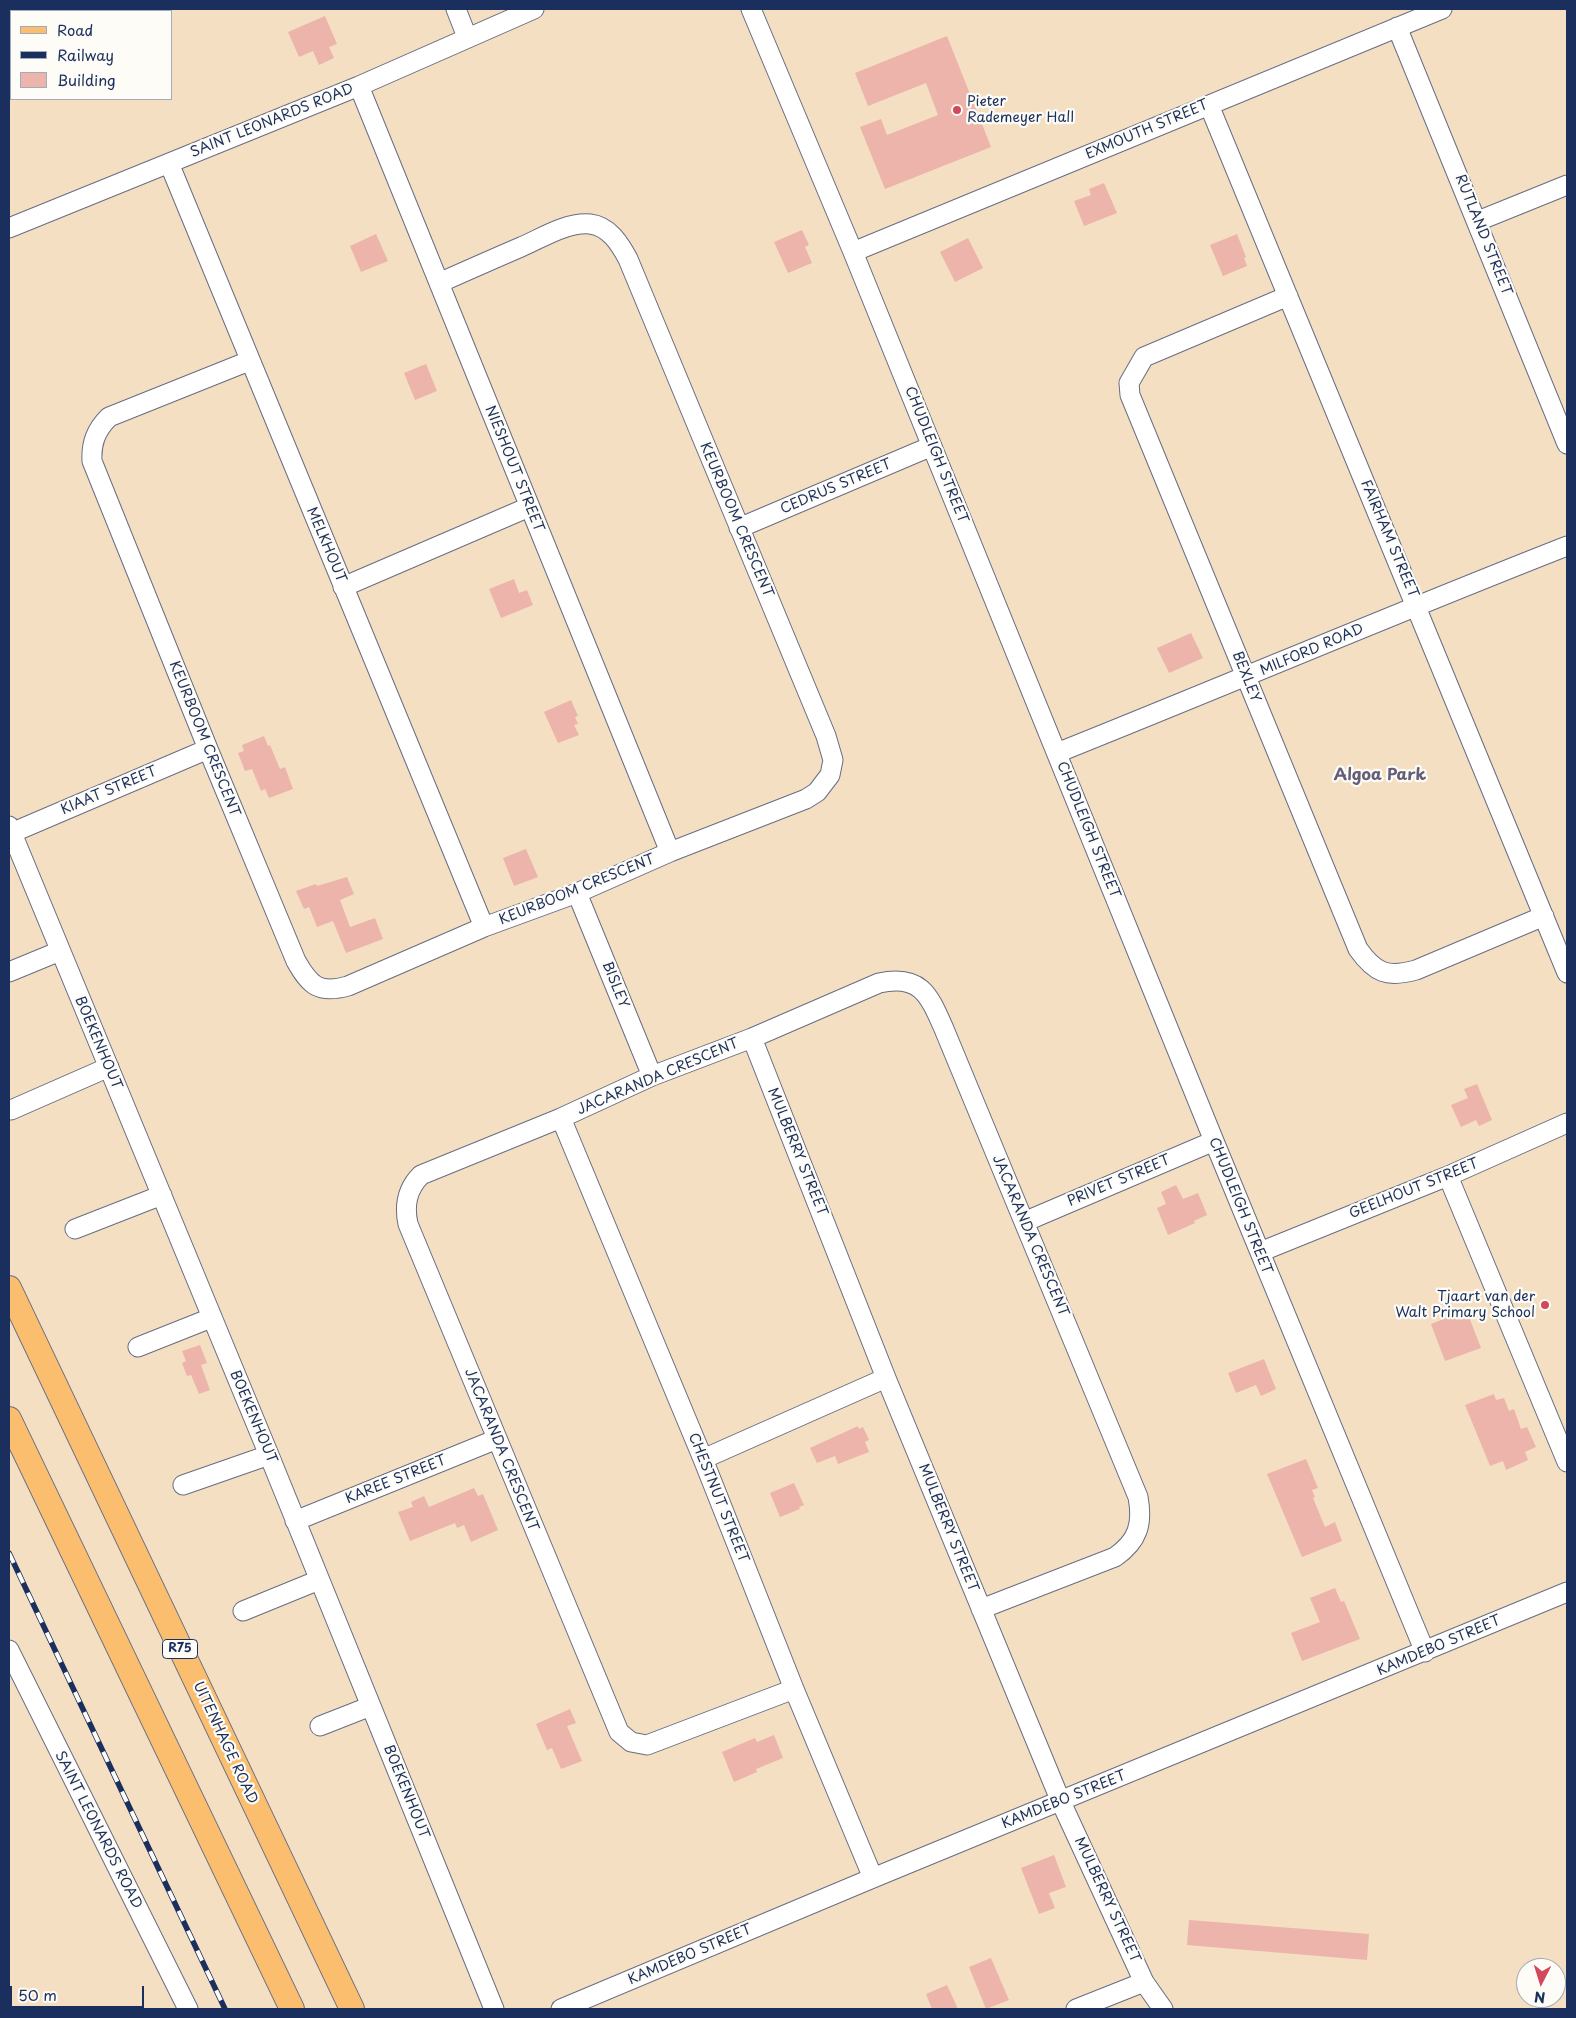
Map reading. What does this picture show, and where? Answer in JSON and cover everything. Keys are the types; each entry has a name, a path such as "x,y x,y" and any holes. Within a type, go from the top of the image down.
{"main road":[{"name":"UITENHAGE ROAD","path":"9,1288 352,2009"},
{"path":"9,1419 292,2009"}],"street":[{"path":"456,9 467,37"},
{"name":"SAINT LEONARDS ROAD","path":"9,228 359,86 534,9"},
{"name":"CHUDLEIGH STREET","path":"750,9 853,252 1214,1141 1425,1652"},
{"name":"EXMOUTH STREET","path":"853,252 1442,9"},
{"name":"RUTLAND STREET","path":"1397,27 1478,221 1567,444"},
{"name":"NIESHOUT STREET","path":"359,86 670,852"},
{"name":"FAIRHAM STREET","path":"1209,105 1567,973"},
{"name":"MELKHOUT","path":"168,163 484,927"},
{"path":"1478,221 1567,185"},
{"name":"KEURBOOM CRESCENT","path":"249,361 109,416 102,424 91,446 92,461 296,961 306,979 312,985 335,989 348,986 484,927 577,893 670,852 806,799 825,783 832,767 831,750 826,736 628,259 620,245 611,234 601,227 591,224 567,226 439,283"},
{"name":"BEXLEY","path":"1288,296 1144,357 1129,383 1134,405 1358,950 1367,962 1376,969 1388,974 1400,975 1544,916"},
{"name":"CEDRUS STREET","path":"739,528 932,446"},
{"path":"343,587 529,507"},
{"name":"MILFORD ROAD","path":"1057,753 1246,678 1416,605 1567,546"},
{"name":"KIAAT STREET","path":"10,831 208,749"},
{"name":"BOEKENHOUT","path":"10,831 269,1455 494,2009"},
{"name":"BISLEY","path":"577,893 652,1076"},
{"path":"9,972 60,951"},
{"name":"JACARANDA CRESCENT","path":"794,1689 647,1745 639,1745 624,1738 619,1732 408,1224 405,1212 407,1198 412,1184 421,1175 561,1118 652,1076 752,1038 878,984 900,980 912,982 923,990 932,1000 1138,1497 1140,1520 1134,1539 1127,1549 1115,1557 982,1609"},
{"name":"MULBERRY STREET","path":"752,1038 886,1378 1061,1802 1144,1982 1163,2009"},
{"path":"12,1110 109,1067"},
{"name":"CHESTNUT STREET","path":"561,1118 703,1459 794,1689 874,1878"},
{"name":"GEELHOUT STREET","path":"1260,1252 1448,1176 1567,1123"},
{"name":"PRIVET STREET","path":"1024,1222 1214,1141"},
{"path":"1448,1176 1567,1462"},
{"path":"75,1229 162,1195"},
{"path":"138,1347 211,1318"},
{"path":"703,1459 886,1378"},
{"name":"KAREE STREET","path":"296,1521 496,1439"},
{"path":"183,1485 269,1455"},
{"path":"243,1610 319,1580"},
{"name":"KAMDEBO STREET","path":"561,2009 1567,1592"},
{"name":"SAINT LEONARDS ROAD","path":"9,1650 188,2009"},
{"path":"320,1726 371,1706"},
{"path":"1076,2009 1144,1982"}],"building":[{"path":"325,16 337,44 329,47 334,58 319,65 313,51 299,57 288,32"},
{"name":"Pieter Rademeyer Hall","path":"947,36 991,147 885,189 860,127 881,119 887,135 938,115 926,83 868,106 855,73"},
{"path":"1104,183 1117,213 1084,226 1074,201 1091,195 1089,189"},
{"path":"802,230 809,245 805,247 812,263 788,273 774,242"},
{"path":"376,234 388,261 361,272 350,246"},
{"path":"1237,234 1246,257 1244,258 1247,266 1223,276 1210,245"},
{"path":"968,238 983,268 955,282 940,252"},
{"path":"426,364 437,391 415,400 404,373"},
{"path":"514,579 519,593 527,590 533,605 501,618 489,589"},
{"path":"1191,633 1203,658 1169,673 1157,648"},
{"path":"571,700 578,716 575,717 578,724 574,725 579,735 558,743 544,712"},
{"path":"264,736 280,769 285,767 293,789 269,798 265,789 261,791 252,769 245,771 238,753 244,751 242,745"},
{"path":"526,849 538,877 514,886 503,858"},
{"path":"347,877 354,894 340,900 350,927 375,918 383,939 346,953 333,921 317,927 309,907 304,909 296,891"},
{"path":"1477,1084 1492,1120 1479,1126 1476,1120 1461,1127 1451,1105 1468,1098 1464,1089"},
{"path":"1176,1185 1183,1199 1198,1193 1207,1215 1194,1221 1195,1223 1168,1235 1157,1208 1166,1204 1161,1192"},
{"path":"1456,1314 1459,1320 1469,1317 1481,1348 1445,1361 1431,1324"},
{"path":"200,1345 207,1363 201,1365 210,1390 199,1394 191,1375 187,1376 182,1363 186,1361 182,1351"},
{"path":"1264,1359 1276,1389 1261,1396 1256,1385 1236,1393 1228,1373"},
{"path":"1494,1394 1496,1400 1504,1398 1509,1411 1514,1409 1521,1429 1527,1427 1536,1447 1525,1452 1528,1460 1506,1470 1503,1461 1490,1466 1465,1405"},
{"path":"858,1426 859,1429 863,1427 869,1440 865,1442 869,1452 838,1464 835,1456 817,1463 810,1448"},
{"path":"1306,1459 1318,1488 1312,1490 1315,1497 1313,1498 1325,1527 1335,1522 1342,1541 1302,1557 1267,1474"},
{"path":"794,1483 804,1505 799,1507 800,1509 780,1517 770,1493"},
{"path":"474,1488 478,1496 483,1494 498,1530 471,1542 464,1525 457,1528 455,1523 410,1541 398,1512 413,1507 411,1502 424,1496 429,1507"},
{"path":"1335,1588 1341,1602 1344,1601 1360,1639 1302,1661 1291,1633 1320,1622 1310,1598"},
{"path":"570,1709 576,1723 567,1726 582,1761 561,1769 552,1748 547,1750 536,1724"},
{"path":"774,1735 783,1758 756,1769 757,1772 734,1782 722,1752 755,1738 757,1742"},
{"path":"1054,1855 1066,1887 1049,1893 1055,1908 1039,1914 1021,1868"},
{"path":"1189,1920 1369,1934 1367,1960 1187,1945"},
{"path":"991,1958 1009,2000 986,2009 969,1967"},
{"path":"947,1985 958,2009 932,2009 926,1994"}],"railway":[{"path":"9,1553 225,2009"}],"place":[{"name":"Pieter Rademeyer Hall","path":"957,110"},
{"name":"Tjaart van der Walt Primary School","path":"1545,1305"}],"district":[{"name":"Algoa Park","path":"1380,776"}]}
